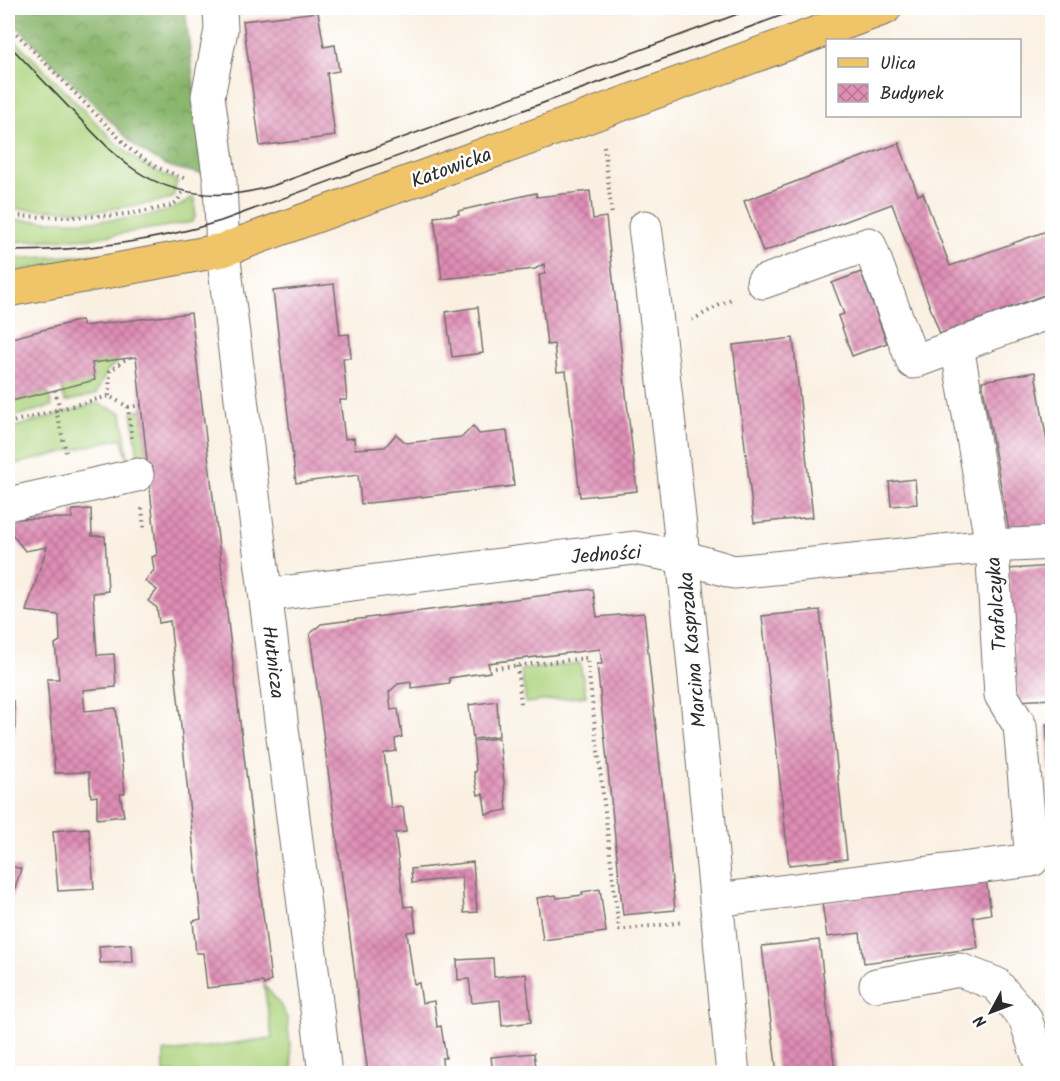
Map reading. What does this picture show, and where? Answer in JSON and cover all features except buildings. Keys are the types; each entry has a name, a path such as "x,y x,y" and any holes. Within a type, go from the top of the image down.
{"main road":[{"name":"Katowicka","path":"8,290 223,250 885,8"}],"street":[{"name":"Hutnicza","path":"220,8 221,30 208,96 220,182 223,250 325,1074"},
{"name":"Marcina Kasprzaka","path":"645,227 660,338 683,557 733,1074"},
{"path":"763,282 869,244 914,362 1053,311"},
{"name":"Trafalczyka","path":"716,900 1032,860 1020,726 1001,695 992,546 957,346"},
{"path":"8,504 137,475"},
{"name":"Jedności","path":"266,595 634,548 683,557 734,572 992,546 1053,543"},
{"path":"876,985 960,970 996,984 1025,1018 1044,1074"}],"path":[{"path":"8,25 131,150 156,167 188,180 177,202 165,207 99,216 8,216"},
{"path":"603,140 613,222"},
{"path":"660,338 763,282"},
{"path":"109,396 110,371 126,358"},
{"path":"55,390 66,452"},
{"path":"8,423 109,396 128,408 142,405"},
{"path":"128,408 144,528"},
{"path":"495,668 587,658 619,930 687,922"},
{"path":"517,666 521,704"}],"green space":[{"path":"8,8 185,8 204,174 166,165 133,144 8,17"},
{"path":"8,33 115,142 142,164 177,181 173,198 98,211 8,209"},
{"path":"191,198 195,199 195,217 192,222 94,238 8,242 8,220 76,221 131,218 156,214 177,207"},
{"path":"111,254 14,271 8,272 8,259"},
{"path":"120,359 107,371 96,394 65,402 62,388 92,363"},
{"path":"48,392 52,406 8,418 8,402"},
{"path":"97,403 122,413 128,460 121,438 8,466 8,429"},
{"path":"142,410 150,481 141,482 132,412"},
{"path":"580,663 586,696 526,703 521,670"},
{"path":"264,985 279,1003 287,1018 293,1073 164,1073 164,1051 272,1038"}],"tram line":[{"path":"8,44 110,149 144,176 179,190 234,194 272,186 754,8"},
{"path":"8,251 116,244 169,235 221,221 802,8"}]}
